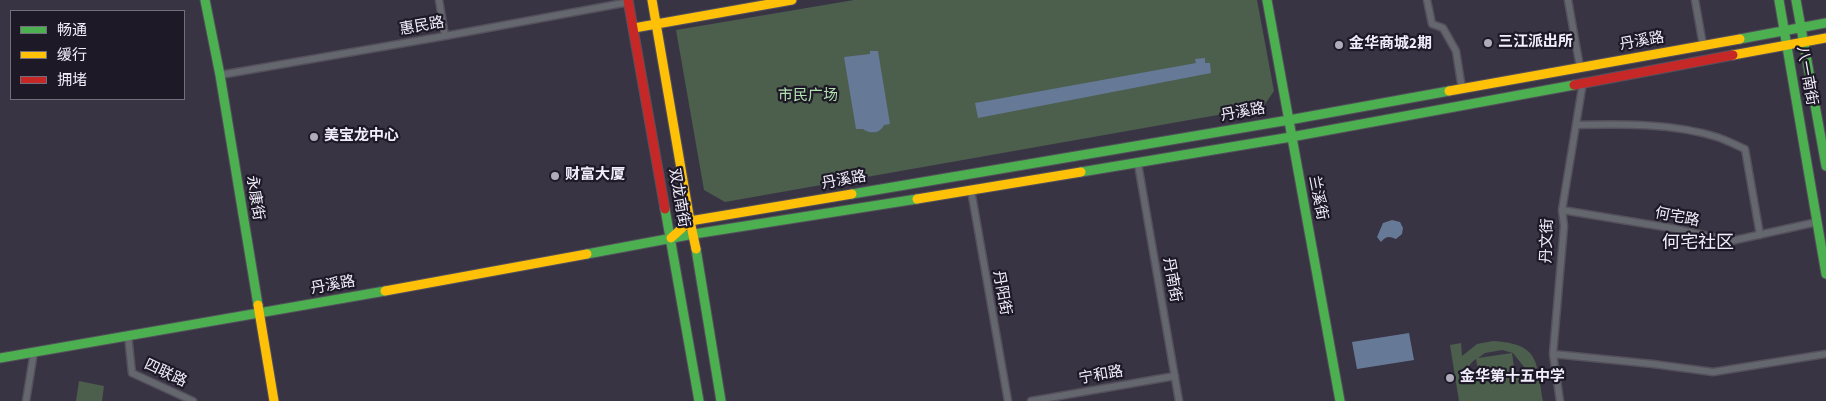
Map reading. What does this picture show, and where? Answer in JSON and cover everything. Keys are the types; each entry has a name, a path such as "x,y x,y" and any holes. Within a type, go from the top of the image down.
{"main road":[{"name":"永康街","path":"205,0 220,75 274,401"},
{"name":"双龙南街","path":"652,0 722,401"},
{"path":"634,28 792,0"},
{"name":"兰溪街","path":"1267,0 1340,401"},
{"name":"八一南街","path":"1779,0 1826,274"},
{"name":"八一南街","path":"1796,0 1826,166"},
{"name":"双龙南街","path":"629,1 699,401"},
{"name":"丹溪路","path":"690,220 1289,120 1826,22"},
{"name":"丹溪路","path":"0,358 260,314 694,234 838,213 1138,164 1826,38"},
{"path":"671,238 690,220"}],"street":[{"path":"439,0 445,36"},
{"path":"1427,0 1432,24 1443,28 1456,51 1462,89"},
{"path":"1568,0 1580,67"},
{"path":"1695,0 1703,45"},
{"name":"惠民路","path":"220,75 445,36 629,1"},
{"name":"丹文街","path":"1560,401 1553,354 1564,226 1562,210 1583,82"},
{"path":"1576,125 1622,124 1671,128 1716,137 1745,149 1760,234"},
{"name":"丹南街","path":"1138,164 1179,401"},
{"name":"丹阳街","path":"970,190 1008,401"},
{"name":"何宅路","path":"1562,210 1671,228 1731,241 1817,222"},
{"name":"四联路","path":"128,336 132,373 193,401"},
{"path":"26,401 34,352"},
{"path":"1553,354 1713,372 1826,354"},
{"name":"宁和路","path":"1031,401 1175,376"}],"green space":[{"name":"市民广场","path":"854,0 1257,0 1274,91 1263,107 725,202 704,190 676,30"},
{"path":"1493,341 1508,343 1520,346 1528,351 1533,357 1539,375 1543,401 1459,401 1450,345 1461,343 1462,356 1477,344","holes":["1502,350 1513,353 1528,372 1515,374 1512,353 1478,358 1485,353","1476,359 1480,380 1466,382 1468,369"]},
{"path":"79,381 104,386 102,401 76,401"}],"water":[{"path":"870,51 878,51 890,124 884,125 875,132 856,129 844,57 870,54"},
{"path":"1205,58 1205,63 1210,63 1211,73 978,118 975,103 1196,63 1195,59"},
{"path":"1392,220 1400,222 1403,228 1402,234 1396,239 1388,237 1381,242 1377,237 1383,223"},
{"path":"1409,333 1414,360 1357,369 1352,342"}],"traffic: fast":[{"path":"205,0 220,75 258,305"},
{"path":"1267,0 1340,401"},
{"path":"1779,0 1826,274"},
{"path":"1796,0 1826,166"},
{"path":"1740,39 1826,23"},
{"path":"1081,172 1291,137 1574,85"},
{"path":"852,194 1449,91"},
{"path":"587,254 694,234 917,199"},
{"path":"665,209 699,401"},
{"path":"696,249 721,401"},
{"path":"0,358 385,291"}],"traffic: slow":[{"path":"652,0 696,249"},
{"path":"634,28 792,0"},
{"path":"1733,55 1826,38"},
{"path":"1449,91 1740,39"},
{"path":"917,199 1081,172"},
{"path":"671,238 690,221 852,194"},
{"path":"385,291 587,254"},
{"path":"258,305 274,401"}],"traffic: jam":[{"path":"628,0 665,209"},
{"path":"1574,85 1733,55"}],"place":[{"name":"三江派出所","path":"1488,43"},
{"name":"金华商城2期","path":"1339,45"},
{"name":"美宝龙中心","path":"314,137"},
{"name":"财富大厦","path":"555,176"},
{"name":"金华第十五中学","path":"1450,378"}],"district":[{"name":"何宅社区","path":"1698,244"}]}
